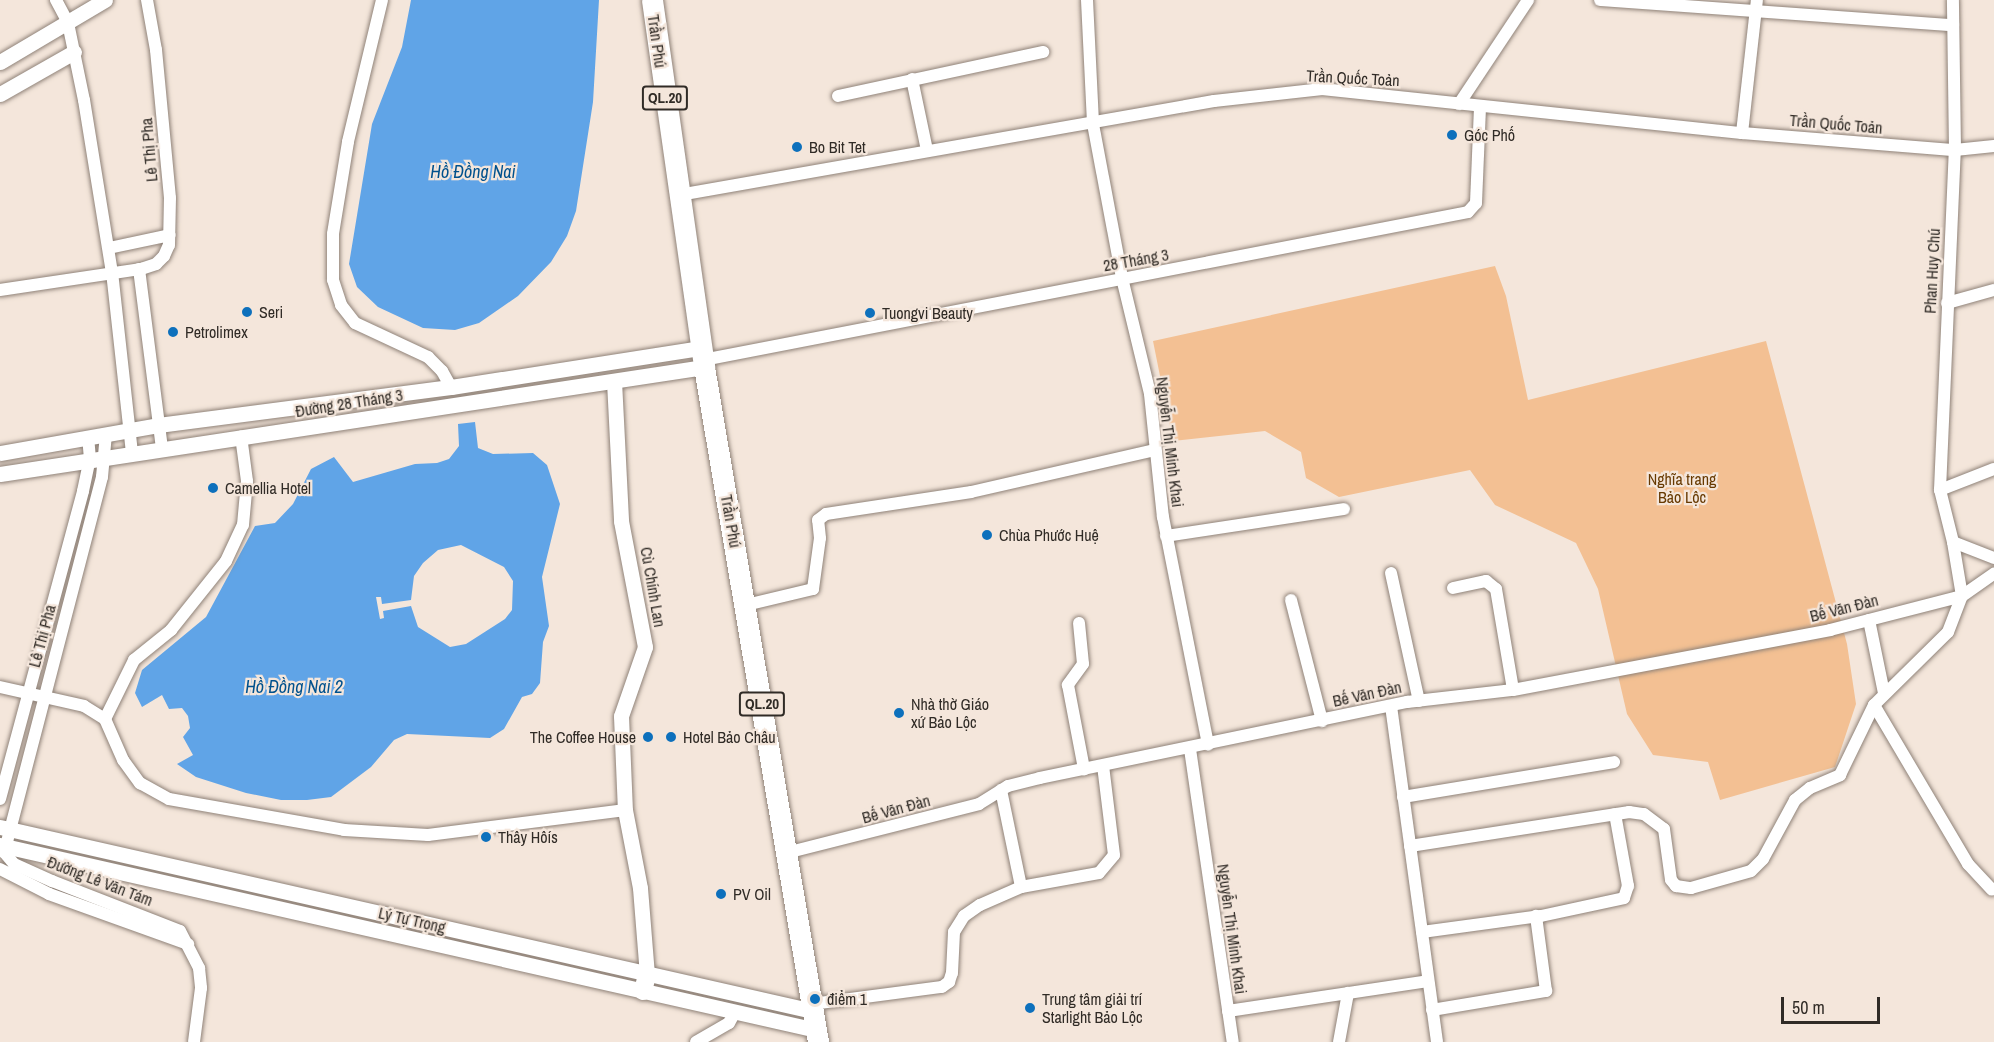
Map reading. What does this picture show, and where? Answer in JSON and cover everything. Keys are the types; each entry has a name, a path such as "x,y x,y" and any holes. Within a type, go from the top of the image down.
{"highway":[{"name":"Trần Phú","path":"652,0 703,358 815,1022"}],"street":[{"path":"56,0 68,23 109,248 132,453"},
{"path":"0,62 105,0"},
{"name":"Lê Thị Pha","path":"147,0 160,87 170,235"},
{"path":"382,0 348,142 333,234 333,280 341,305 355,323 428,357 442,371 451,387"},
{"name":"Nguyễn Thị Minh Khai","path":"1087,0 1093,124 1122,278 1150,394 1154,450 1166,537 1208,745"},
{"path":"1459,104 1528,0"},
{"path":"1600,0 1757,5 1953,25"},
{"name":"Phan Huy Chú","path":"1953,0 1954,150 1940,490 1953,542 1962,596"},
{"path":"1742,133 1757,5"},
{"path":"0,94 74,52"},
{"path":"838,96 1043,52"},
{"path":"912,79 927,150"},
{"name":"Trần Quốc Toản","path":"679,195 927,150 1093,124 1214,100 1322,89 1742,133 1954,150 1994,146"},
{"name":"28 Tháng 3","path":"703,358 1468,212 1476,203 1480,107"},
{"path":"0,290 139,269 156,264 164,256 170,235 109,248"},
{"path":"139,269 162,448"},
{"path":"1947,303 1994,290"},
{"name":"Đường 28 Tháng 3","path":"0,453 158,425 451,387 703,358"},
{"name":"Đường 28 Tháng 3","path":"0,474 614,381 703,358"},
{"name":"Cù Chính Lan","path":"614,381 621,521 645,647 621,716 625,810 640,888 645,983"},
{"path":"303,407 307,428"},
{"name":"Lê Thị Pha","path":"2,845 4,828 43,697 106,457 106,434"},
{"path":"105,719 134,660 171,630 204,594 230,552 243,525 247,481 241,436"},
{"path":"0,799 90,459 88,437"},
{"path":"746,606 813,589 820,538 818,520 826,514 971,492 1154,450"},
{"path":"1940,490 1994,469"},
{"path":"1166,537 1344,510"},
{"path":"1953,542 1994,558"},
{"path":"1391,573 1419,701"},
{"path":"1410,846 1615,814 1644,814 1664,829 1671,880 1676,886 1691,888 1740,876 1763,859 1788,810 1803,792 1830,781 1846,767 1874,705 1884,693 1918,665 1948,632 1962,596 1994,574"},
{"path":"1453,588 1486,581 1496,589 1513,690"},
{"name":"Bế Văn Đàn","path":"786,854 979,804 1001,790 1084,770 1391,706 1513,690 1674,661 1869,620 1962,596"},
{"path":"1291,600 1322,721"},
{"path":"1869,620 1884,693"},
{"path":"1079,622 1083,664 1068,685 1084,770"},
{"path":"0,687 84,706 105,719 123,760 140,783 169,799 344,830 428,835 625,810"},
{"path":"1874,705 1968,864 1992,890"},
{"path":"1391,706 1437,1042"},
{"name":"Nguyễn Thị Minh Khai","path":"1190,748 1233,1042"},
{"path":"1403,797 1614,762"},
{"path":"815,1022 942,987 949,982 952,973 954,932 964,916 980,904 1022,887 1092,877 1113,860 1103,766"},
{"path":"1001,790 1022,887"},
{"path":"1422,932 1536,916 1624,898 1628,886 1615,814"},
{"name":"Lý Tự Trọng","path":"4,828 815,1022"},
{"name":"Lý Tự Trọng","path":"2,845 645,983 735,1012 815,1022"},
{"name":"Đường Lê Văn Tám","path":"2,845 14,864 174,928 188,944 197,961 201,988 194,1042"},
{"name":"Đường Lê Văn Tám","path":"0,869 60,898 188,944"},
{"path":"1432,1010 1546,991 1536,916"},
{"path":"1228,1011 1428,981"},
{"path":"1339,1042 1348,993"},
{"path":"696,1042 729,1023 735,1012"}],"green space":[{"name":"Nghĩa trang Bảo Lộc","path":"1495,266 1506,296 1528,400 1766,341 1847,644 1856,704 1835,767 1720,800 1708,762 1653,755 1627,714 1598,589 1576,543 1495,505 1470,470 1339,497 1306,478 1301,452 1265,431 1173,441 1153,341"}],"water":[{"name":"Hồ Đồng Nai","path":"411,0 599,0 593,102 576,211 567,236 551,262 518,296 479,323 455,330 423,328 378,307 357,287 349,264 372,124 402,47"},
{"name":"Hồ Đồng Nai 2","path":"475,422 478,448 493,454 533,453 547,465 560,504 542,577 549,626 543,642 540,683 532,694 522,697 504,729 490,738 407,734 394,740 371,767 331,797 307,800 281,800 246,793 196,777 177,764 193,755 183,737 190,728 188,716 182,708 169,709 162,695 142,707 135,693 142,670 206,617 255,526 275,523 293,504 311,469 334,457 353,482 415,464 437,463 449,459 459,446 458,424","holes":["461,545 504,567 513,581 512,610 505,619 466,644 450,647 418,627 411,606 383,611 384,618 380,619 376,597 381,597 382,604 411,600 414,576 423,563 438,550"]}],"place":[{"name":"Góc Phố","path":"1452,135"},
{"name":"Bo Bit Tet","path":"797,147"},
{"name":"Seri","path":"247,312"},
{"name":"Tuongvi Beauty","path":"870,313"},
{"name":"Petrolimex","path":"173,332"},
{"name":"Camellia Hotel","path":"213,488"},
{"name":"Chùa Phước Huệ","path":"987,535"},
{"name":"Nhà thờ Giáo xứ Bảo Lộc","path":"899,713"},
{"name":"The Coffee House","path":"648,737"},
{"name":"Hotel Bảo Châu","path":"671,737"},
{"name":"Thây Hôís","path":"486,837"},
{"name":"PV Oil","path":"721,894"},
{"name":"điểm 1","path":"815,999"},
{"name":"Trung tâm giải trí Starlight Bảo Lộc","path":"1030,1008"}]}
